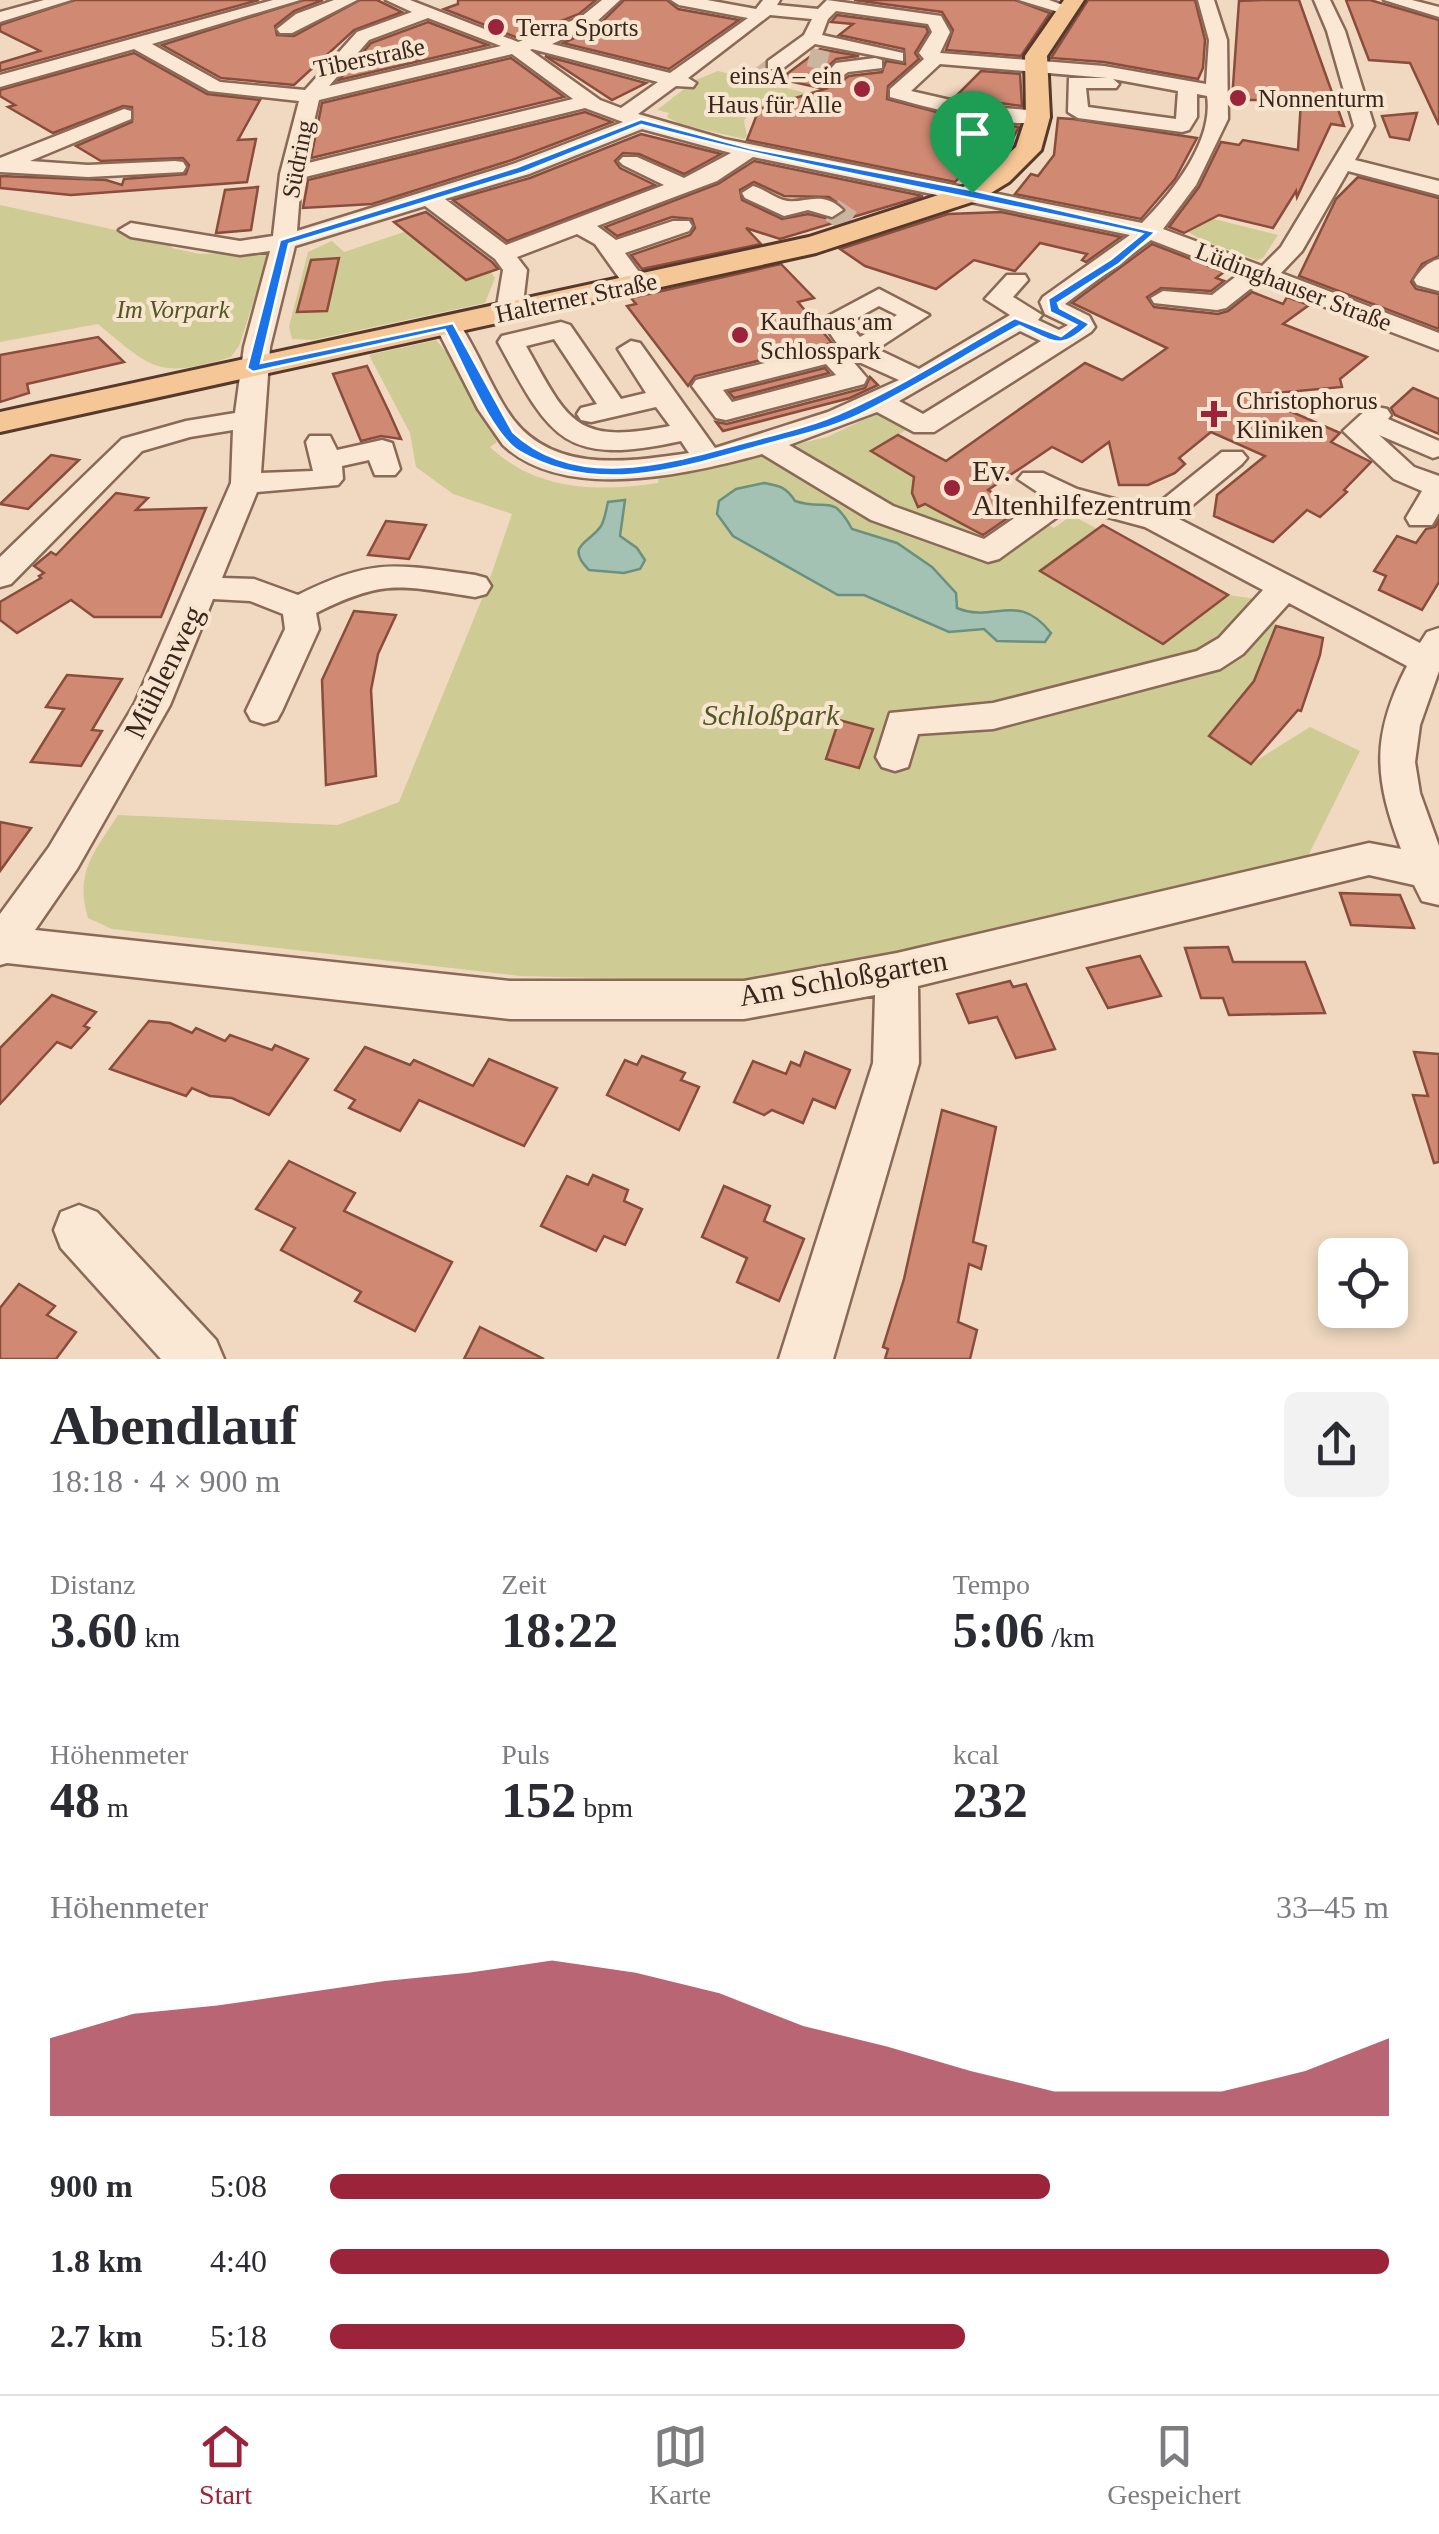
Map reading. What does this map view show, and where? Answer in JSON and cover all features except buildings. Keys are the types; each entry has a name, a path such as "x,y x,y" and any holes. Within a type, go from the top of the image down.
{"main road":[{"path":"1038,116 1034,66 1040,44 1070,4"},
{"name":"Halterner Straße","path":"0,422 636,284 848,221 972,193 1020,160 1032,140 1038,116"}],"street":[{"path":"0,81 292,0"},
{"path":"286,29 302,18 349,0"},
{"path":"394,0 431,7 524,46 681,83"},
{"name":"Tiberstraße","path":"134,42 216,86 310,96 524,46 587,21 612,0"},
{"path":"679,0 766,8 829,8 936,20 941,32 928,53 932,61"},
{"path":"1027,0 1070,4"},
{"path":"878,401 924,426 1084,324 1050,306 1151,232 1186,187 1212,134 1219,115 1221,62 1217,20 1206,0"},
{"path":"1163,298 1217,304 1290,251 1364,126 1336,31 1322,0"},
{"path":"1392,0 1439,12"},
{"path":"0,16 55,1"},
{"name":"Südring","path":"253,368 284,242 291,174 310,96 363,36 431,7"},
{"path":"131,230 240,248 284,242 575,150 641,114 766,8"},
{"path":"829,8 795,54 1104,72 1217,92"},
{"name":"Lüdinghauser Straße","path":"524,46 557,80 589,101 641,114 750,151 1151,232 1439,342"},
{"path":"718,50 739,53"},
{"path":"932,61 897,89 972,110 1038,116"},
{"path":"837,69 886,62"},
{"path":"557,80 603,65"},
{"path":"1187,110 1173,108 1168,94 1076,82 1078,112 1182,126 1187,110 1188,87"},
{"path":"291,174 589,101"},
{"path":"1,166 88,119 124,115"},
{"path":"503,254 718,172 750,151"},
{"path":"630,161 683,186"},
{"path":"1342,163 1439,188"},
{"path":"1,166 88,172 175,167"},
{"path":"753,193 784,209 809,203 848,221"},
{"path":"428,198 503,254 515,270 510,312"},
{"path":"576,224 603,239 636,284"},
{"path":"611,250 681,226"},
{"path":"1436,260 1426,280 1439,284"},
{"path":"448,325 508,434 524,449 577,469 614,473 657,469 763,442 824,424 878,401 1029,315 997,299 1016,280"},
{"path":"1019,321 1062,341"},
{"path":"614,408 561,330 510,342 559,422 576,434 609,442 642,441 688,431"},
{"path":"831,354 860,348 919,379"},
{"path":"631,349 706,457"},
{"name":"Mühlenweg","path":"2,946 64,858 152,705 204,588 246,483 253,368"},
{"path":"508,434 664,396"},
{"path":"1420,518 1439,488 1404,473 1357,431 1374,418 1433,449"},
{"path":"0,576 132,445 186,430 248,420"},
{"path":"763,442 882,513 988,552 1066,496"},
{"path":"246,483 325,460 382,449 385,469"},
{"path":"1156,520 1232,458"},
{"path":"320,509 325,460"},
{"path":"1032,479 1066,496 1156,520 1284,588 1432,651"},
{"path":"204,588 254,590 299,608 354,580 397,576 476,586"},
{"path":"895,757 903,722 993,716 1208,660 1231,646 1284,588"},
{"path":"264,712 302,629 299,608"},
{"name":"Am Schloßgarten","path":"1432,651 1398,740 1398,777 1436,880"},
{"name":"Am Schloßgarten","path":"2,946 510,1000 744,1000 897,972 1369,859 1436,880"},
{"path":"806,1359 896,1063 897,972"},
{"path":"79,1230 196,1359"}],"green space":[{"path":"718,71 810,94 792,108 751,108 744,121 744,139 680,124 667,117 669,113 657,110 696,80"},
{"name":"Im Vorpark","path":"0,205 171,242 172,248 200,254 270,251 239,346 231,357 172,368 145,360 98,324 0,342"},
{"path":"1182,211 1278,235 1263,258 1257,260 1204,241 1177,226"},
{"path":"407,231 465,280 490,271 495,278 485,303 313,340 292,339 289,327 308,252 332,241 344,252"},
{"name":"Schloßpark","path":"436,340 454,362 497,442 490,447 508,462 548,480 591,487 658,483 659,477 827,437 880,412 909,428 871,452 916,478 912,493 921,505 987,539 1027,512 1054,528 1072,515 1097,529 1041,570 1163,644 1228,595 1250,598 1275,611 1270,647 1263,663 1210,736 1251,764 1310,727 1360,751 1308,856 1293,868 751,982 520,976 112,929 88,918 85,875 118,815 338,825 399,802 488,584 512,514 453,494 416,467 410,433 369,355"}],"shaded area":[{"path":"764,483 782,488 795,501 833,506 852,529 897,543 932,567 956,593 957,608 983,613 1016,610 1039,620 1051,633 1045,642 997,641 984,629 949,632 864,595 838,595 733,536 717,514 719,501 736,489"},
{"path":"625,500 620,536 637,548 645,560 640,569 624,573 589,570 579,550 601,526 608,502"}],"tunnel":[{"path":"809,57 835,63"},
{"path":"762,75 775,65"},
{"path":"832,210 850,222"}],"place":[{"name":"Terra Sports","path":"496,27"},
{"name":"einsA – ein Haus für Alle","path":"862,89"},
{"name":"Nonnenturm","path":"1238,98"},
{"name":"Kaufhaus am Schlosspark","path":"740,335"},
{"name":"Christophorus Kliniken","path":"1214,414"},
{"name":"Ev. Altenhilfezentrum","path":"952,488"}],"route":[{"path":"641,122 694,139 972,193 1151,232 1115,262 1052,302 1054,310 1084,324 1062,341 1019,321 854,412 763,442 657,469 614,473 577,469 524,449 508,434 448,325 253,368 284,242 521,170 641,122"}]}
